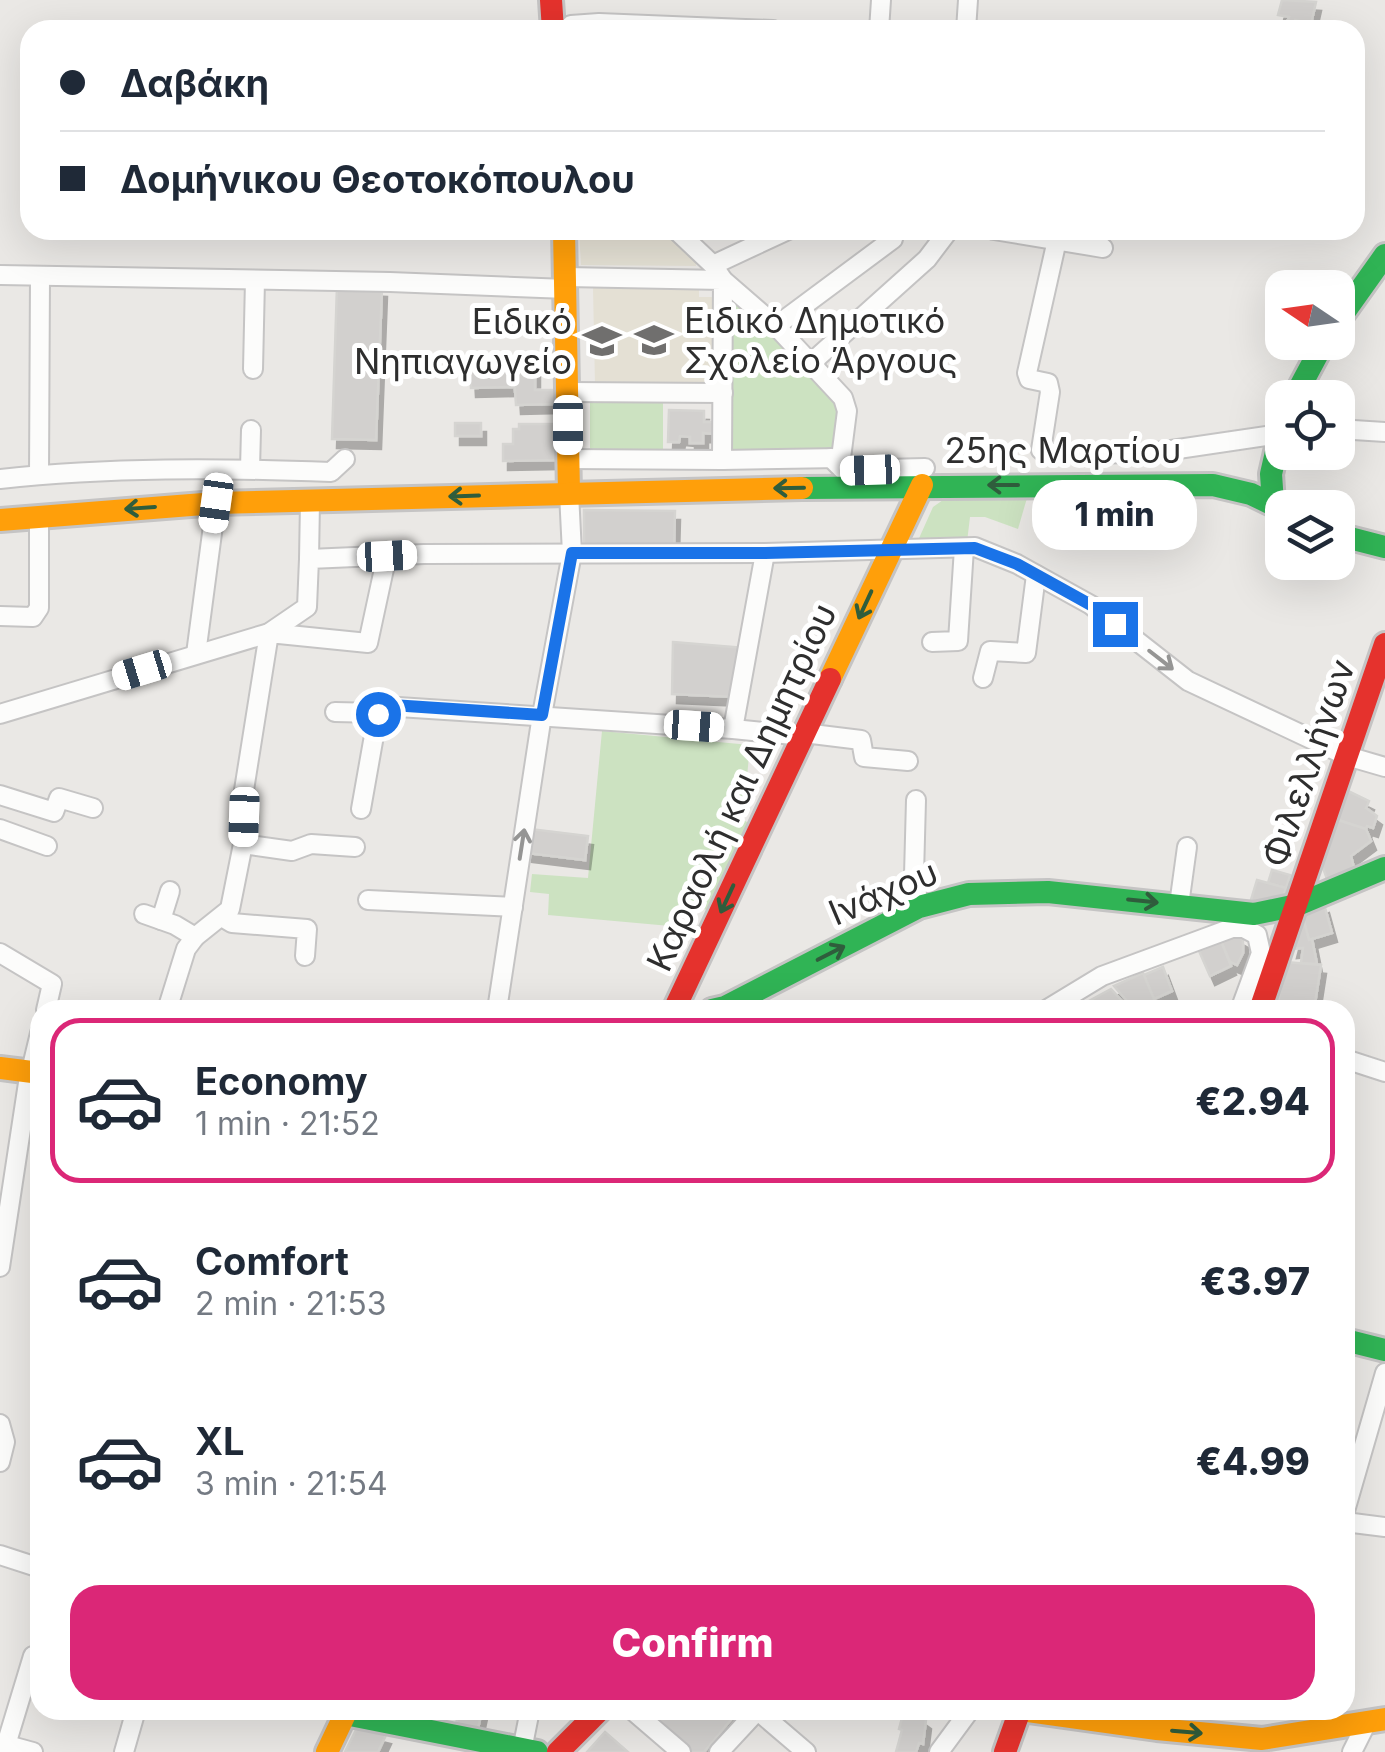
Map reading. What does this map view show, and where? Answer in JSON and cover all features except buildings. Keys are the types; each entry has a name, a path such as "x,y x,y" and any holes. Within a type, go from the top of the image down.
{"main road":[{"path":"564,240 569,493"},
{"path":"1355,299 1382,264"},
{"name":"25ης Μαρτίου","path":"0,520 216,503 569,493 924,476 1213,485 1265,502"},
{"name":"Καραολή και Δημητρίου","path":"679,1000 924,476"},
{"path":"1355,541 1385,547"},
{"name":"Φιλελλήνων","path":"1263,1000 1385,644"},
{"name":"Ινάχου","path":"739,1000 919,907 969,894 1007,892 1254,914 1296,905 1385,868"},
{"path":"0,1068 30,1071"},
{"path":"1355,1342 1385,1350"},
{"path":"327,1752 342,1720"},
{"path":"384,1720 529,1751"},
{"path":"558,1752 590,1720"},
{"path":"1006,1752 1017,1720"},
{"path":"1092,1720 1262,1746 1376,1720"}],"street":[{"path":"686,240 776,326 843,398 848,411 836,458 843,470 924,476"},
{"path":"0,275 566,283 718,272 771,240"},
{"path":"776,326 892,240"},
{"path":"812,363 927,259 941,240"},
{"path":"1103,248 1057,240 1027,373 1029,379 1048,383 1050,392 1041,450 1047,454 1151,452 1265,433"},
{"path":"718,272 722,460"},
{"path":"39,475 40,276"},
{"path":"253,369 255,280"},
{"path":"568,392 723,393"},
{"path":"250,469 251,430"},
{"path":"1355,430 1385,432"},
{"path":"568,459 836,458"},
{"path":"0,479 250,469 332,472 345,459"},
{"path":"498,1000 542,715 572,553 569,493"},
{"path":"0,714 270,633 307,607 310,502"},
{"path":"196,654 216,503"},
{"path":"0,616 33,617 38,608 40,516"},
{"path":"932,642 958,641 964,548"},
{"path":"310,559 975,548 1036,574 1091,605 1188,681 1347,756 1385,767"},
{"path":"733,728 765,553"},
{"path":"270,633 368,644 387,556"},
{"path":"983,678 990,651 1026,653 1036,574"},
{"path":"170,1000 186,949 230,909 243,844 244,790 270,633"},
{"path":"361,809 378,714 383,706 392,705 861,740 864,757 908,761"},
{"path":"335,712 378,714"},
{"path":"0,795 54,812 59,798 93,808"},
{"path":"916,800 914,875 919,907"},
{"path":"0,830 47,846"},
{"path":"243,844 292,850 310,844 355,847"},
{"path":"1179,905 1187,847"},
{"path":"170,891 153,917 195,937"},
{"path":"368,900 513,907"},
{"path":"1192,942 1208,926 1214,908"},
{"path":"222,917 232,924 307,930 305,956"},
{"path":"1062,1000 1102,976 1232,928 1244,928 1257,935 1261,953 1244,1000"},
{"path":"0,953 52,984 48,1000"},
{"path":"1355,1062 1385,1072"},
{"path":"0,1266 30,1100"},
{"path":"1355,1476 1385,1373"},
{"path":"0,1424 5,1442 0,1462"},
{"path":"1355,1523 1385,1527"},
{"path":"0,1555 30,1565"},
{"path":"30,1665 3,1744 33,1752"},
{"path":"124,1752 133,1720"},
{"path":"529,1751 530,1720"},
{"path":"643,1720 680,1752"},
{"path":"719,1752 749,1720"},
{"path":"769,1720 806,1752"},
{"path":"939,1752 963,1720"},
{"path":"1352,1752 1376,1720"}],"shaded area":[{"path":"580,240 673,240 696,260 696,266 581,265"},
{"name":"Ειδικό Δημοτικό Σχολείο Άργους","path":"699,286 699,297 713,297 715,383 595,385 593,288"}],"green space":[{"path":"728,289 808,366 842,411 837,453 728,453"},
{"path":"590,398 663,398 663,454 590,454"},
{"path":"1027,498 1018,529 985,517 970,517 967,542 916,545 933,507 943,500"},
{"path":"602,731 750,745 743,820 753,825 713,913 683,899 670,926 548,915 549,894 530,892 532,874 588,878"}],"traffic: fast":[{"path":"1355,297 1385,255"},
{"path":"1304,380 1314,360"},
{"path":"1272,470 1272,490"},
{"path":"802,488 1213,485 1265,501"},
{"path":"1355,539 1385,547"},
{"path":"739,1000 919,907 969,894 1048,892 1254,914 1297,905 1385,868"},
{"path":"1355,1342 1385,1350"},
{"path":"375,1720 537,1752"}],"traffic: slow":[{"path":"564,240 569,493"},
{"path":"830,679 922,485"},
{"path":"0,520 216,503 802,488"},
{"path":"0,1068 30,1072"},
{"path":"1093,1720 1262,1739 1385,1719"},
{"path":"327,1752 342,1720"}],"traffic: jam":[{"path":"551,0 552,20"},
{"path":"1263,1000 1385,644"},
{"path":"679,1000 830,679"},
{"path":"558,1752 590,1720"},
{"path":"1005,1752 1016,1720"}],"place":[{"name":"Ειδικό Δημοτικό Σχολείο Άργους","path":"654,340"},
{"name":"Ειδικό Νηπιαγωγείο","path":"602,341"}],"route":[{"path":"378,714 383,706 392,705 542,715 572,553 975,548 1017,564 1091,605 1115,624"}]}
